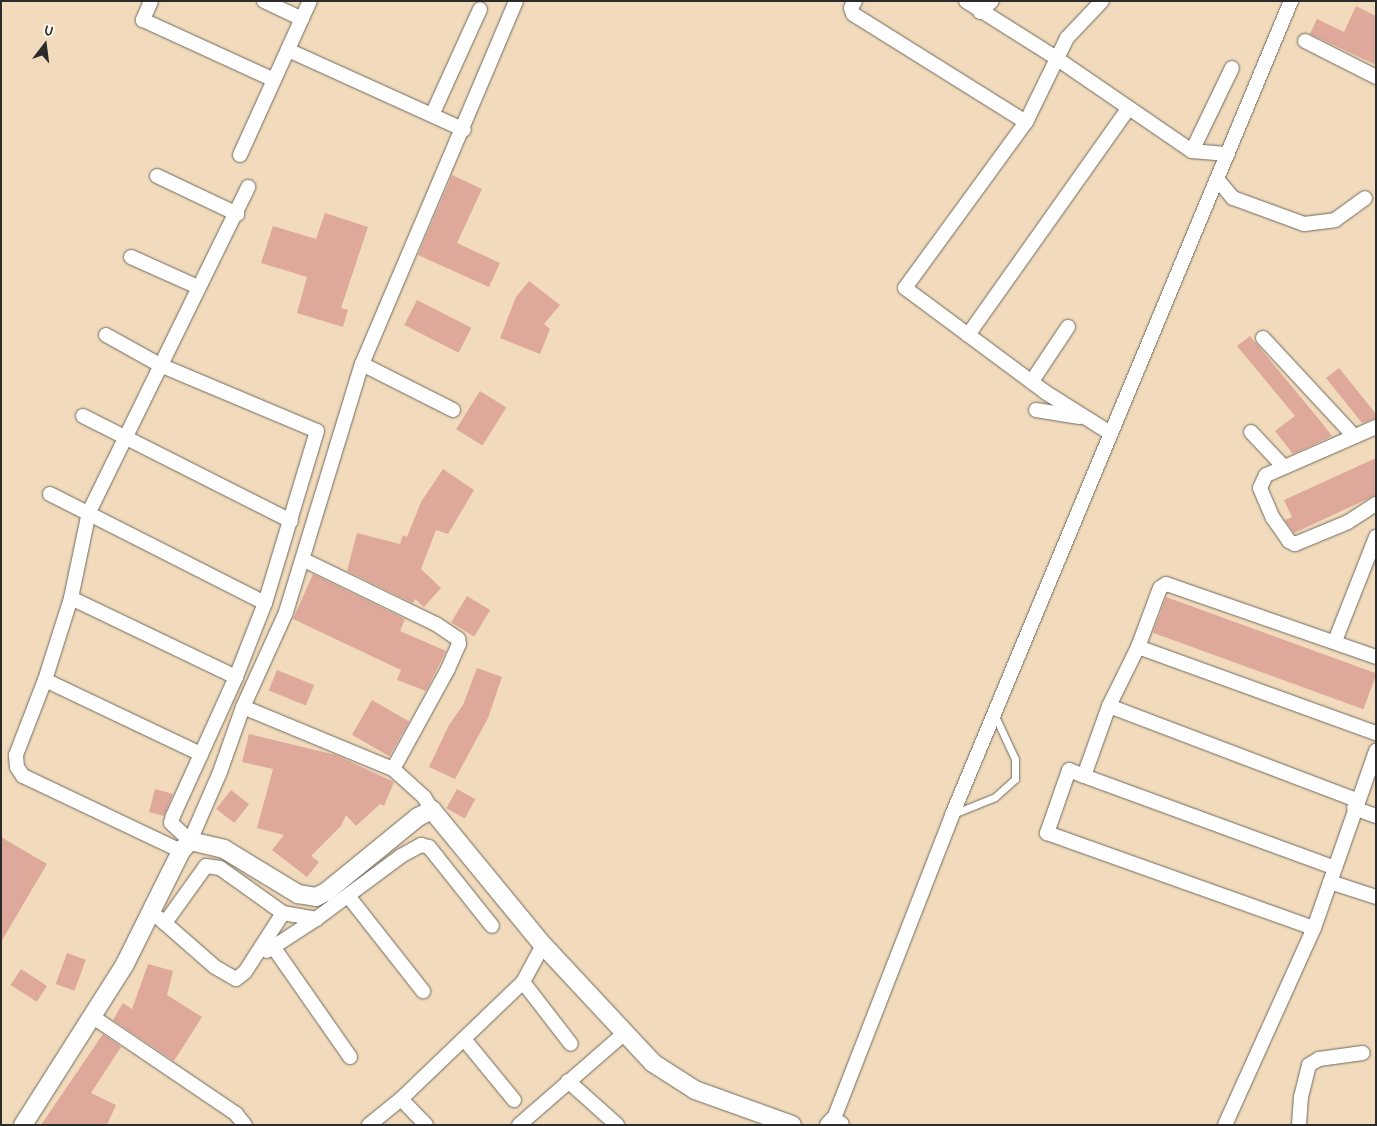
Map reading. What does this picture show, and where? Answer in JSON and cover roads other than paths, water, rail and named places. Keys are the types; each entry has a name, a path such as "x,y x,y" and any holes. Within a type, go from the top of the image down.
{"street":[{"path":"151,1 143,20 274,80"},
{"path":"264,1 302,18"},
{"path":"240,155 310,1"},
{"path":"23,1125 125,964 186,846 220,772 243,707 286,612 304,560 362,364 464,130 516,1"},
{"path":"855,1 851,8 853,14 1026,122"},
{"path":"966,1 980,12 1056,58 1192,151 1228,154"},
{"path":"980,12 992,1"},
{"path":"1102,1 1076,26 1056,58 1026,122 906,284 908,291 968,335 1082,418 1110,433"},
{"path":"834,1124 952,815 1291,1"},
{"path":"432,115 480,9"},
{"path":"1305,41 1376,77"},
{"path":"288,50 464,130"},
{"path":"1192,151 1232,68"},
{"path":"968,335 1129,108"},
{"path":"157,176 237,214"},
{"path":"1217,179 1233,198 1304,224 1334,220 1366,198"},
{"path":"248,187 237,214 198,287 89,512 71,598 45,680 16,755 19,771 30,780 186,846 224,849 298,894 316,897 334,886 418,817 432,810"},
{"path":"131,257 198,287"},
{"path":"1032,381 1068,327"},
{"path":"106,335 160,365 317,431 265,602 236,677 171,823 186,846"},
{"path":"1263,338 1354,436"},
{"path":"362,364 452,410"},
{"path":"1036,410 1082,418"},
{"path":"83,416 291,521"},
{"path":"1376,428 1354,436 1262,478 1260,488 1272,518 1289,541 1296,544 1348,522 1376,504"},
{"path":"1252,432 1284,467"},
{"path":"50,494 265,602"},
{"path":"1335,641 1376,536"},
{"path":"304,560 436,624 458,639 452,661 393,769"},
{"path":"1084,776 1109,706 1138,647 1160,588 1166,584 1335,641 1376,657"},
{"path":"71,598 236,677"},
{"path":"1138,647 1376,733"},
{"path":"45,680 201,754"},
{"path":"1109,706 1355,804 1376,816"},
{"path":"243,707 393,769 424,797 432,810 543,945 653,1063 674,1078 724,1101 792,1125"},
{"path":"1224,1125 1314,928 1355,804 1376,751"},
{"path":"1314,928 1047,833 1069,770 1333,875 1376,897"},
{"path":"255,957 274,948 350,897 401,856 421,845 429,847 492,926"},
{"path":"165,923 206,866 220,868 283,913 316,919"},
{"path":"350,897 423,991"},
{"path":"151,911 233,979 240,977 283,913"},
{"path":"369,1125 401,1099 523,982 543,945"},
{"path":"274,948 350,1057"},
{"path":"523,982 571,1044"},
{"path":"93,1017 236,1114 245,1125"},
{"path":"519,1125 626,1032"},
{"path":"464,1039 514,1100"},
{"path":"1299,1125 1301,1097 1310,1065 1319,1059 1363,1053"},
{"path":"568,1081 617,1125"},
{"path":"401,1099 426,1125"}],"lane":[{"path":"952,815 995,797 1014,778 1015,759 994,716"}]}
